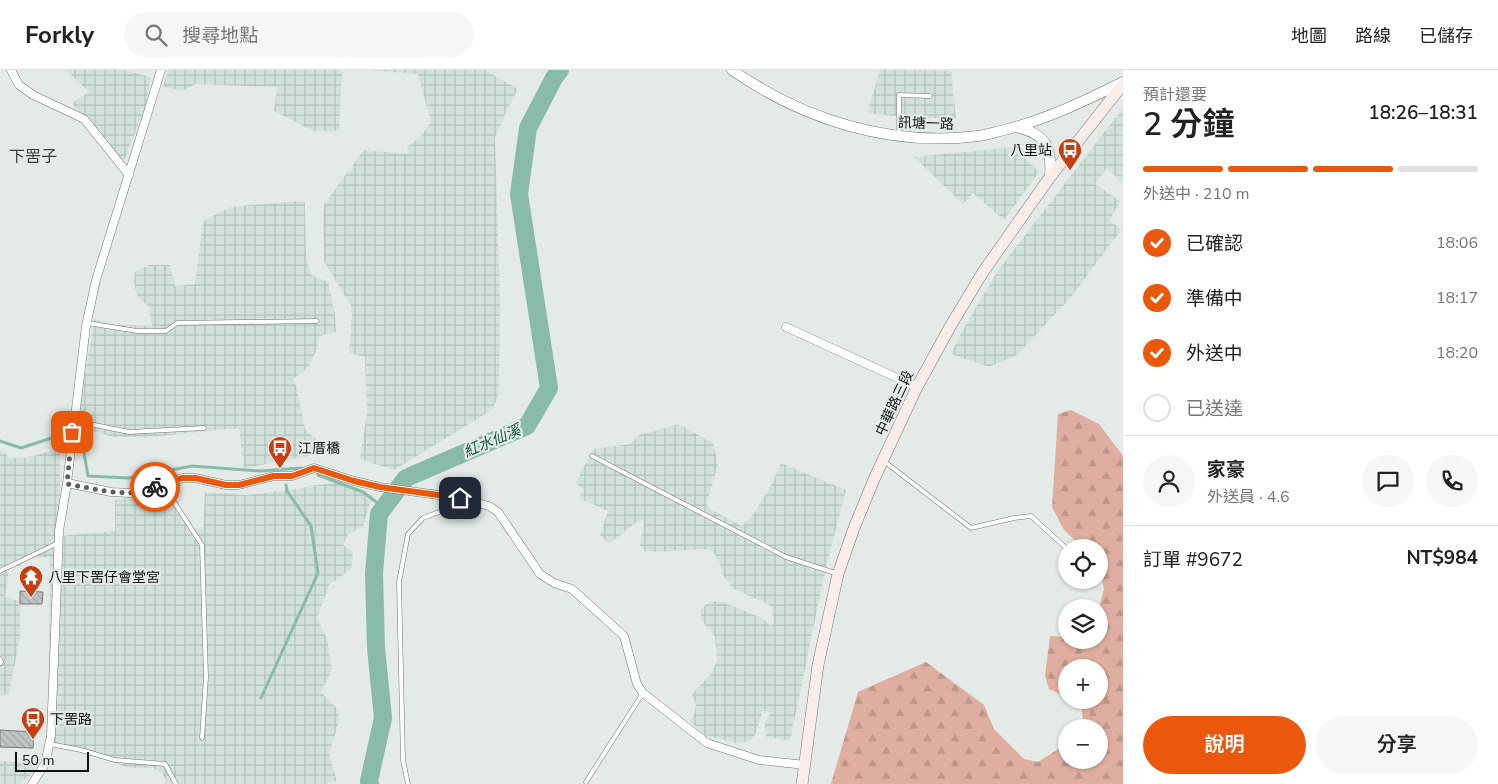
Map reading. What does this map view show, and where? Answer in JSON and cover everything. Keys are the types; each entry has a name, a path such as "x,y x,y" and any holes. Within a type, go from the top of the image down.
{"main road":[{"name":"中華路三段","path":"802,784 818,665 838,574 875,477 917,386 983,272 1050,177 1123,83"}],"street":[{"path":"11,70 19,85 33,95 84,119 129,175"},
{"path":"32,784 45,764 51,736 59,531 67,484 87,323 96,280 162,70"},
{"name":"訊塘一路","path":"732,70 777,98 816,116 857,129 899,137 934,139 979,136 1015,127 1054,114 1123,83"},
{"path":"1015,127 1029,130 1040,136 1048,148 1051,160 1050,177"},
{"path":"786,326 917,386"},
{"path":"67,484 111,492 130,493 182,478 195,478 226,485 239,485 274,476 292,476 314,468 380,487 460,498 489,506 498,512 540,574 554,583 572,589 624,636 637,684 642,693 707,743 759,760 805,765"}],"lane":[{"path":"899,137 899,95 930,96"},
{"path":"87,323 137,330 166,331 177,323 317,321"},
{"path":"75,421 130,432 204,428"},
{"path":"592,456 786,557 838,574"},
{"path":"883,460 971,528 1031,516 1058,541"},
{"path":"163,485 202,545 206,677 202,738"},
{"path":"408,784 402,760 399,582 408,534 423,518 471,500"},
{"path":"0,571 58,543"},
{"path":"0,659 0,664"},
{"path":"586,782 642,693"},
{"path":"50,744 81,750 115,760 165,764 176,784"}],"shaded area":[{"path":"66,70 123,70 151,77 146,104 125,159 121,161 116,160 72,103 89,92"},
{"path":"168,70 336,70 342,72 339,131 313,131 274,111 277,87 195,84 183,91 163,87"},
{"path":"368,70 485,70 518,89 495,138 500,301 499,388 497,399 492,410 394,470 360,459 367,412 365,357 349,353 351,306 324,261 324,205 364,150 408,154 407,147 420,137 431,122 418,74"},
{"path":"880,70 951,71 956,118 916,118 867,113"},
{"path":"1123,108 1123,184 1107,168 1095,184 1120,201 1110,220 1121,230 1072,296 1017,355 989,367 951,354 962,331 999,269"},
{"path":"1013,147 1039,172 1004,220 973,193 963,204 914,157"},
{"path":"301,201 305,203 306,257 311,275 328,282 335,314 336,332 319,336 317,348 309,367 293,379 297,389 305,429 320,443 314,455 244,468 239,428 149,437 114,437 77,427 94,319 115,325 152,326 149,307 137,296 134,282 135,272 149,265 170,265 175,286 195,284 203,221 230,207"},
{"path":"676,425 684,427 713,443 718,464 707,502 708,508 742,526 752,516 771,486 781,463 846,490 826,567 790,741 766,737 765,723 770,713 763,710 755,735 750,741 735,743 705,735 690,721 695,712 696,704 692,694 711,674 717,660 715,637 701,619 701,609 710,601 723,602 762,618 771,626 774,622 771,606 734,589 722,574 720,564 713,551 702,549 644,551 640,545 644,520 635,523 609,544 600,535 608,511 579,498 584,490 576,483 593,449 630,444 639,435"},
{"path":"60,448 60,536 115,531 115,500 152,494 157,502 171,494 191,526 196,529 203,529 205,492 247,495 333,483 344,484 372,496 363,527 348,534 343,545 353,552 351,569 329,585 317,618 327,639 332,669 321,692 338,710 339,722 329,754 337,781 327,784 165,784 164,776 153,768 130,768 48,742 50,557 25,558 20,566 9,567 5,597 20,601 20,637 9,694 0,695 0,450 10,458 26,458"},
{"path":"0,761 35,763 34,772 19,784 0,784"}],"green space":[{"path":"1071,410 1099,424 1123,456 1123,784 831,784 858,692 926,662 984,705 994,729 1024,759 1038,762 1058,749 1058,769 1108,769 1108,719 1083,719 1082,709 1108,709 1108,659 1058,659 1058,693 1049,689 1045,676 1050,636 1058,636 1058,649 1108,649 1108,599 1101,599 1104,589 1108,589 1108,539 1074,539 1064,530 1052,507 1058,414"}],"building":[{"name":"八里下罟仔會堂宮","path":"20,591 43,592 42,604 20,604"},
{"path":"0,730 34,732 33,748 0,747"}],"waterway":[{"name":"紅水仙溪","path":"370,784 369,781 383,718 376,648 374,573 379,514 406,478 527,426 549,388 519,194 528,128 560,70"},
{"path":"0,441 21,448 64,434"},
{"path":"79,445 83,447 88,476 129,478 192,466 261,471 301,468"},
{"path":"318,475 363,492 384,508"},
{"path":"261,698 318,573 311,526 287,491 286,485"}],"way so far":[{"path":"72,432 67,484 111,492 130,493 155,487"}],"place":[{"name":"八里站","path":"1070,171"},
{"name":"江厝橋","path":"280,469"},
{"name":"八里下罟仔會堂宮","path":"31,598"},
{"name":"下罟路","path":"33,740"}],"district":[{"name":"下罟子","path":"33,156"}],"route":[{"path":"155,487 182,478 195,478 226,485 239,485 274,476 292,476 314,468 380,487 460,498"}]}
